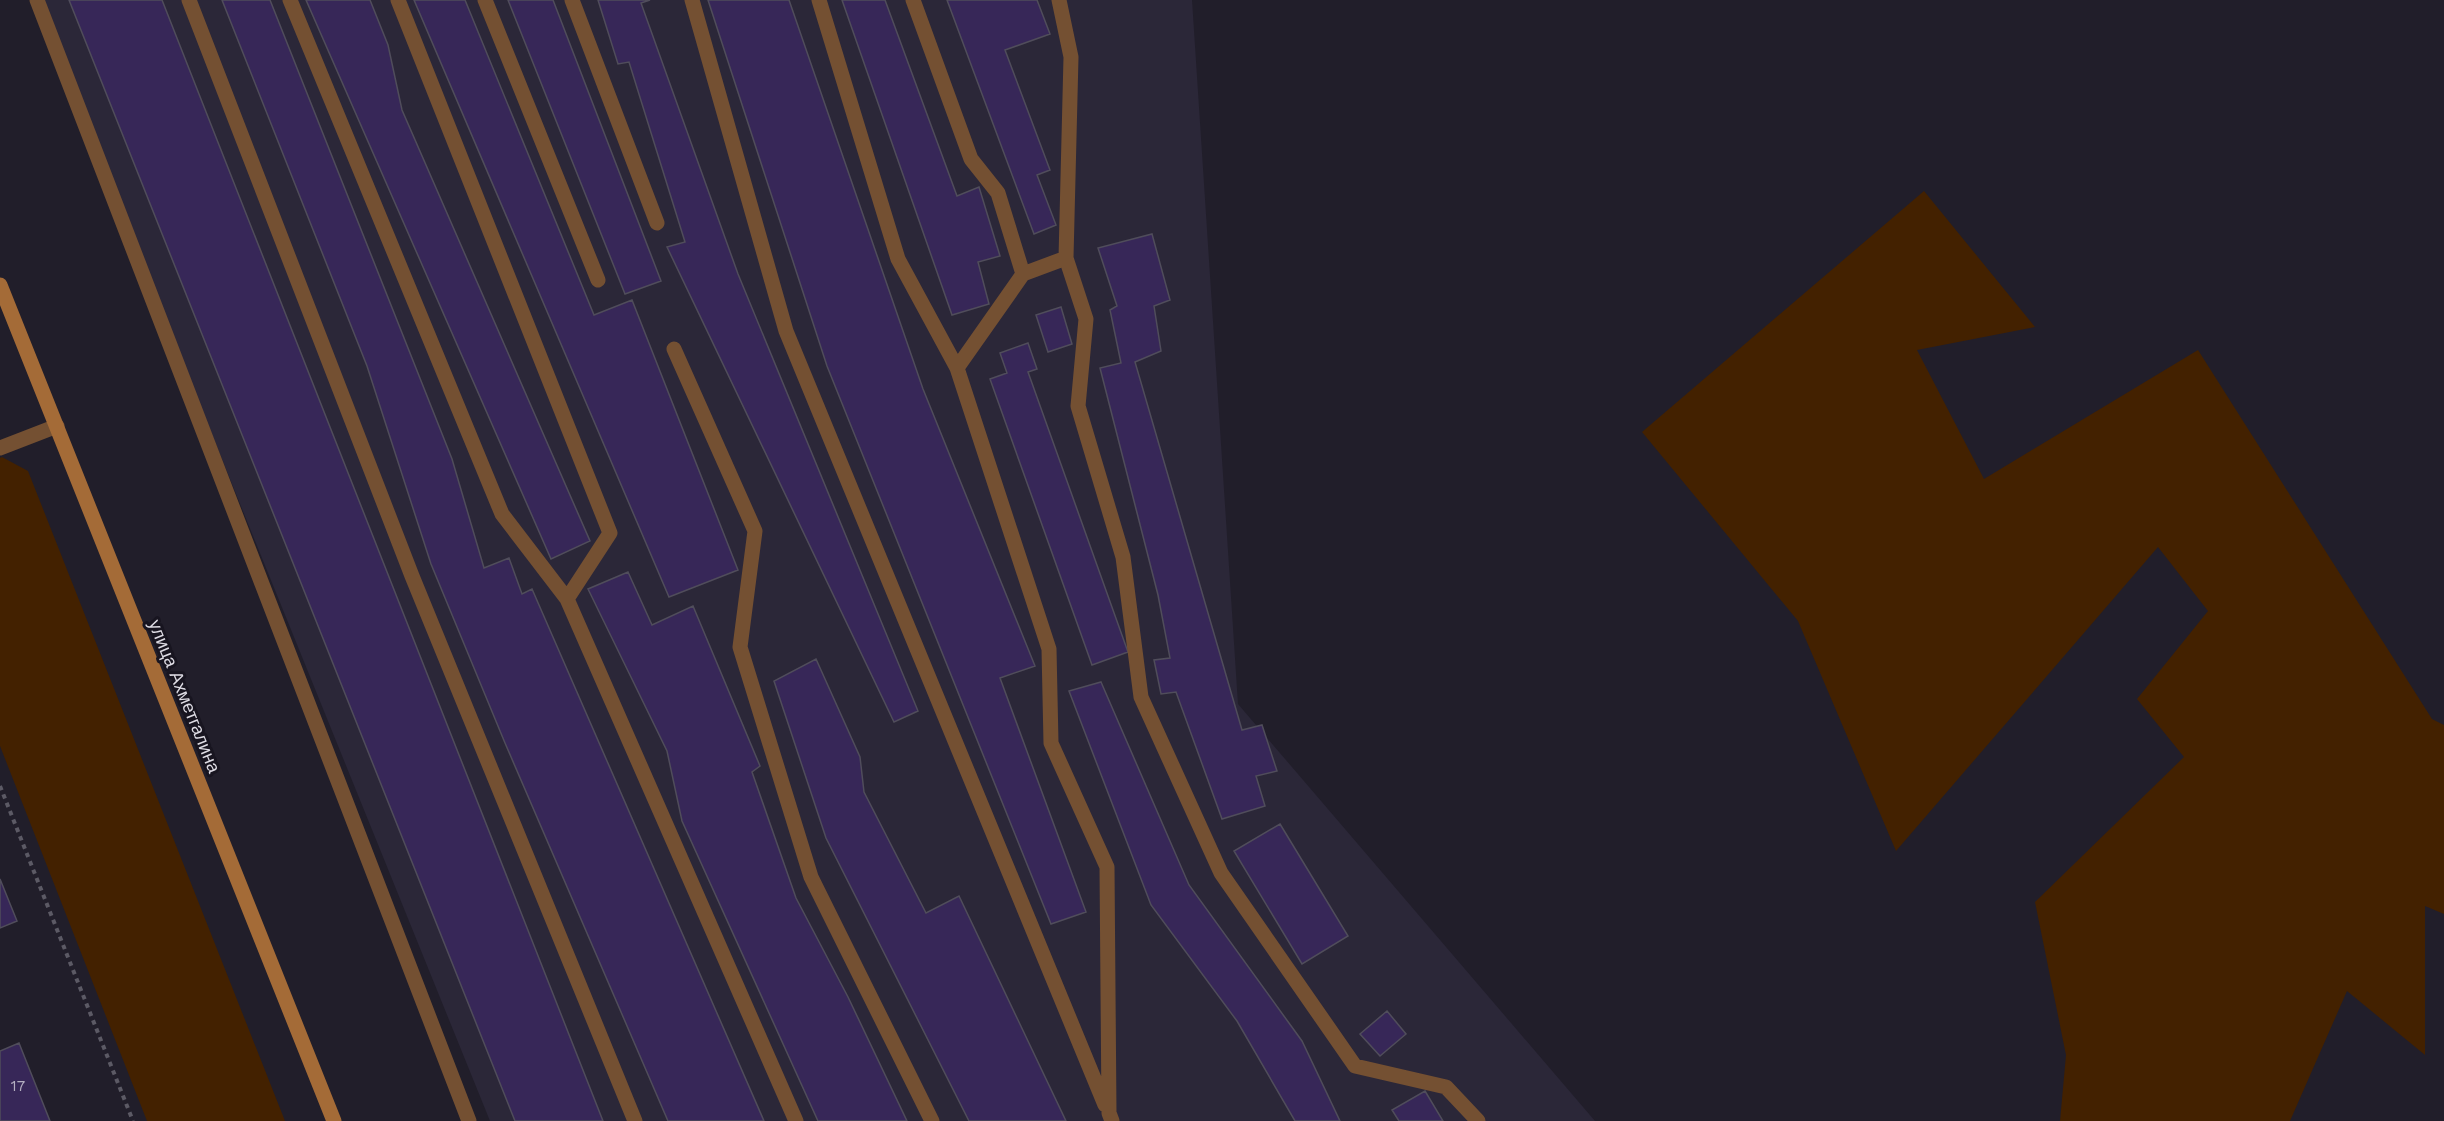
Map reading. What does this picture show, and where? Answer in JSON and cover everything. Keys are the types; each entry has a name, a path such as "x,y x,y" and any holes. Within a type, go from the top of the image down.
{"main road":[{"name":"улица Ахметгалина","path":"0,285 334,1121"}],"lane":[{"path":"37,0 469,1121"},
{"path":"189,0 412,576 635,1121"},
{"path":"290,0 502,514 567,599 796,1121"},
{"path":"398,0 610,533 567,599"},
{"path":"485,0 598,280"},
{"path":"572,0 657,223"},
{"path":"692,0 786,331 1110,1117"},
{"path":"819,0 898,259 957,368 1049,649 1051,743 1107,867 1110,1117"},
{"path":"913,0 971,159 998,193 1023,274"},
{"path":"1059,0 1071,57 1066,258 1086,319 1078,406 1123,557 1141,697 1221,873 1355,1066 1446,1088 1478,1121"},
{"path":"957,368 1023,274 1066,258"},
{"path":"674,349 755,531 740,647 811,877 932,1121"},
{"path":"0,448 57,426"}],"path":[{"path":"0,786 133,1121"}],"shaded area":[{"path":"36,0 1192,0 1238,704 1595,1121 490,1121"},
{"path":"1924,191 2035,327 1917,350 1984,479 2198,350 2432,719 2444,725 2444,914 2425,906 2425,1055 2347,991 2290,1121 2060,1121 2066,1055 2035,902 2184,757 2137,699 2208,611 2158,547 1896,851 1798,621 1642,432"},
{"path":"0,458 28,471 285,1121 147,1121 0,746"}],"building":[{"path":"69,0 162,0 603,1121 515,1121"},
{"path":"222,0 270,0 452,459 484,568 509,558 522,594 532,589 764,1121 668,1121 505,743 431,564 367,366"},
{"path":"306,0 370,0 388,45 402,110 590,541 551,559"},
{"path":"414,0 465,0 594,315 632,300 738,570 669,597"},
{"path":"508,0 553,0 661,281 625,294"},
{"path":"598,0 650,0 641,3 738,274 918,711 894,722 667,247 685,242 629,62 618,64"},
{"path":"708,0 789,0 923,389 1035,666 1000,678 1086,912 1051,924 827,366"},
{"path":"842,0 885,0 957,196 979,187 1000,256 978,262 989,304 952,315"},
{"path":"947,0 1037,0 1050,34 1005,50 1050,170 1037,175 1056,225 1034,234"},
{"path":"1152,234 1170,300 1154,306 1161,351 1135,362 1242,730 1262,725 1277,771 1256,776 1265,806 1222,819 1176,692 1161,694 1154,660 1170,658 1158,595 1100,368 1121,363 1110,310 1117,306 1098,248"},
{"path":"1061,307 1072,344 1048,352 1036,315"},
{"path":"1028,343 1037,369 1028,372 1128,652 1092,665 990,379 1007,373 1000,353"},
{"path":"628,572 652,625 693,606 760,766 752,772 796,898 848,997 907,1121 818,1121 682,821 667,751 588,589"},
{"path":"816,659 860,757 864,792 926,913 959,896 1066,1121 969,1121 826,838 774,681"},
{"path":"1101,682 1189,885 1302,1041 1340,1121 1295,1121 1237,1021 1151,905 1069,691"},
{"path":"1280,824 1348,936 1302,964 1234,851"},
{"path":"0,879 17,921 0,928"},
{"path":"1387,1011 1406,1034 1380,1056 1360,1034"},
{"path":"19,1043 50,1121 0,1121 0,1051"},
{"path":"1425,1091 1443,1121 1399,1121 1392,1110"}]}
